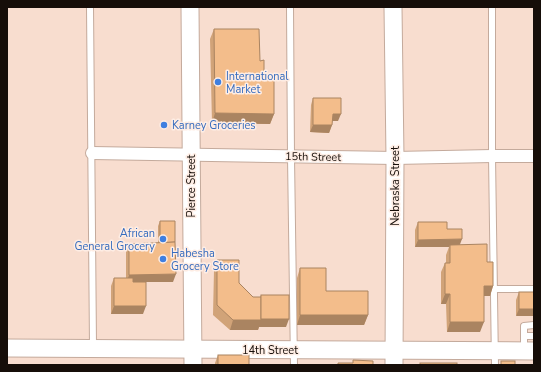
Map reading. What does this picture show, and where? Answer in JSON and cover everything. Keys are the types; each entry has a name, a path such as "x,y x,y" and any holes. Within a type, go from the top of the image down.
{"main road":[{"name":"Pierce Street","path":"190,7 193,357"},
{"name":"Nebraska Street","path":"393,7 396,158 394,358"},
{"name":"14th Street","path":"7,348 93,348 193,357 495,358 527,346"}],"street":[{"name":"15th Street","path":"92,153 396,158 534,156"}],"lane":[{"path":"90,7 93,348"},
{"path":"290,7 294,357"},
{"path":"492,7 492,156 495,358"},
{"path":"495,289 534,289"},
{"path":"527,346 524,326 534,324"},
{"path":"527,346 534,336"}],"building":[{"path":"214,29 259,29 260,61 264,60 264,80 274,80 274,114 215,113"},
{"path":"313,98 341,98 341,114 333,114 332,125 313,125"},
{"path":"160,221 175,221 175,242 160,243"},
{"path":"418,222 447,222 447,229 462,229 462,239 418,240"},
{"path":"175,242 176,274 129,275 129,244"},
{"path":"487,244 487,262 493,262 493,286 484,286 484,322 450,322 450,294 445,294 445,263 450,263 450,245"},
{"path":"217,260 239,260 239,283 253,297 261,297 261,320 233,320 217,305"},
{"path":"300,268 326,268 326,291 368,291 368,315 300,315"},
{"path":"114,278 133,278 133,282 146,282 146,306 114,306"},
{"path":"519,292 534,292 534,309 519,309"},
{"path":"261,295 289,295 289,319 261,319"},
{"path":"218,355 249,355 249,365 218,365"},
{"path":"353,360 373,361 373,365 338,365 338,363 353,363"},
{"path":"501,361 515,361 515,365 501,365"},
{"path":"420,363 457,363 457,365 420,365"}],"place":[{"name":"International Market","path":"218,82"},
{"name":"Karney Groceries","path":"164,125"},
{"name":"African General Grocery","path":"163,239"},
{"name":"Habesha Grocery Store","path":"163,259"}]}
